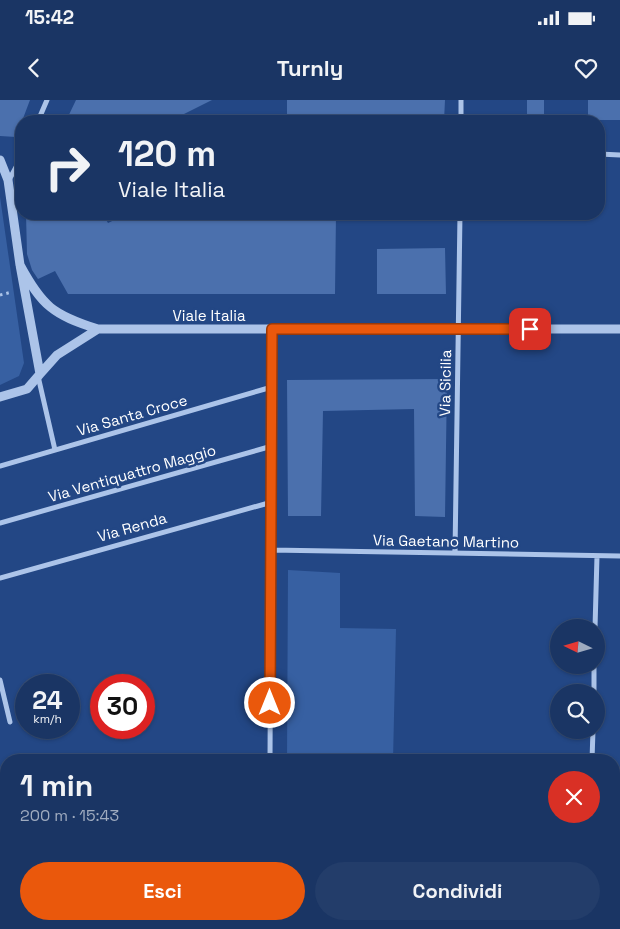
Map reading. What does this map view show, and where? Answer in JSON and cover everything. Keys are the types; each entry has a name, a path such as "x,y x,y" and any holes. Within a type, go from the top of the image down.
{"street":[{"path":"41,115 48,100"},
{"path":"461,100 461,115"},
{"path":"605,154 620,154"},
{"path":"0,160 8,180 39,375 55,450"},
{"path":"8,180 15,168"},
{"name":"Via Sicilia","path":"455,554 460,220"},
{"name":"Viale Italia","path":"20,265 34,291 52,311 73,321 98,329 620,328"},
{"path":"0,397 28,389 57,355 98,329"},
{"path":"270,754 272,329"},
{"name":"Via Santa Croce","path":"0,466 272,387"},
{"name":"Via Ventiquattro Maggio","path":"0,523 272,446"},
{"name":"Via Renda","path":"0,578 272,502"},
{"name":"Via Gaetano Martino","path":"271,550 620,556"},
{"path":"595,619 597,556"},
{"path":"0,680 10,722"},
{"path":"592,754 593,739"}],"path":[{"path":"0,295 16,292"}],"shaded area":[{"path":"0,197 24,363 19,376 0,385"},
{"path":"288,570 340,573 340,628 396,629 393,754 287,754"}],"building":[{"path":"0,100 30,100 24,115 15,115 15,137 0,136"},
{"path":"76,100 212,100 182,115 69,115"},
{"path":"287,100 445,100 444,115 287,115"},
{"path":"527,100 544,100 544,115 527,115"},
{"path":"588,100 620,100 620,120 605,120 605,115 588,115"},
{"path":"26,220 106,220 108,223 114,220 336,220 335,294 68,294 55,271 38,279 32,270 27,254"},
{"path":"445,248 446,294 377,294 377,249"},
{"path":"447,379 445,517 415,516 414,409 323,411 321,516 288,516 287,380"}],"route":[{"path":"270,703 272,329 530,329"}]}
